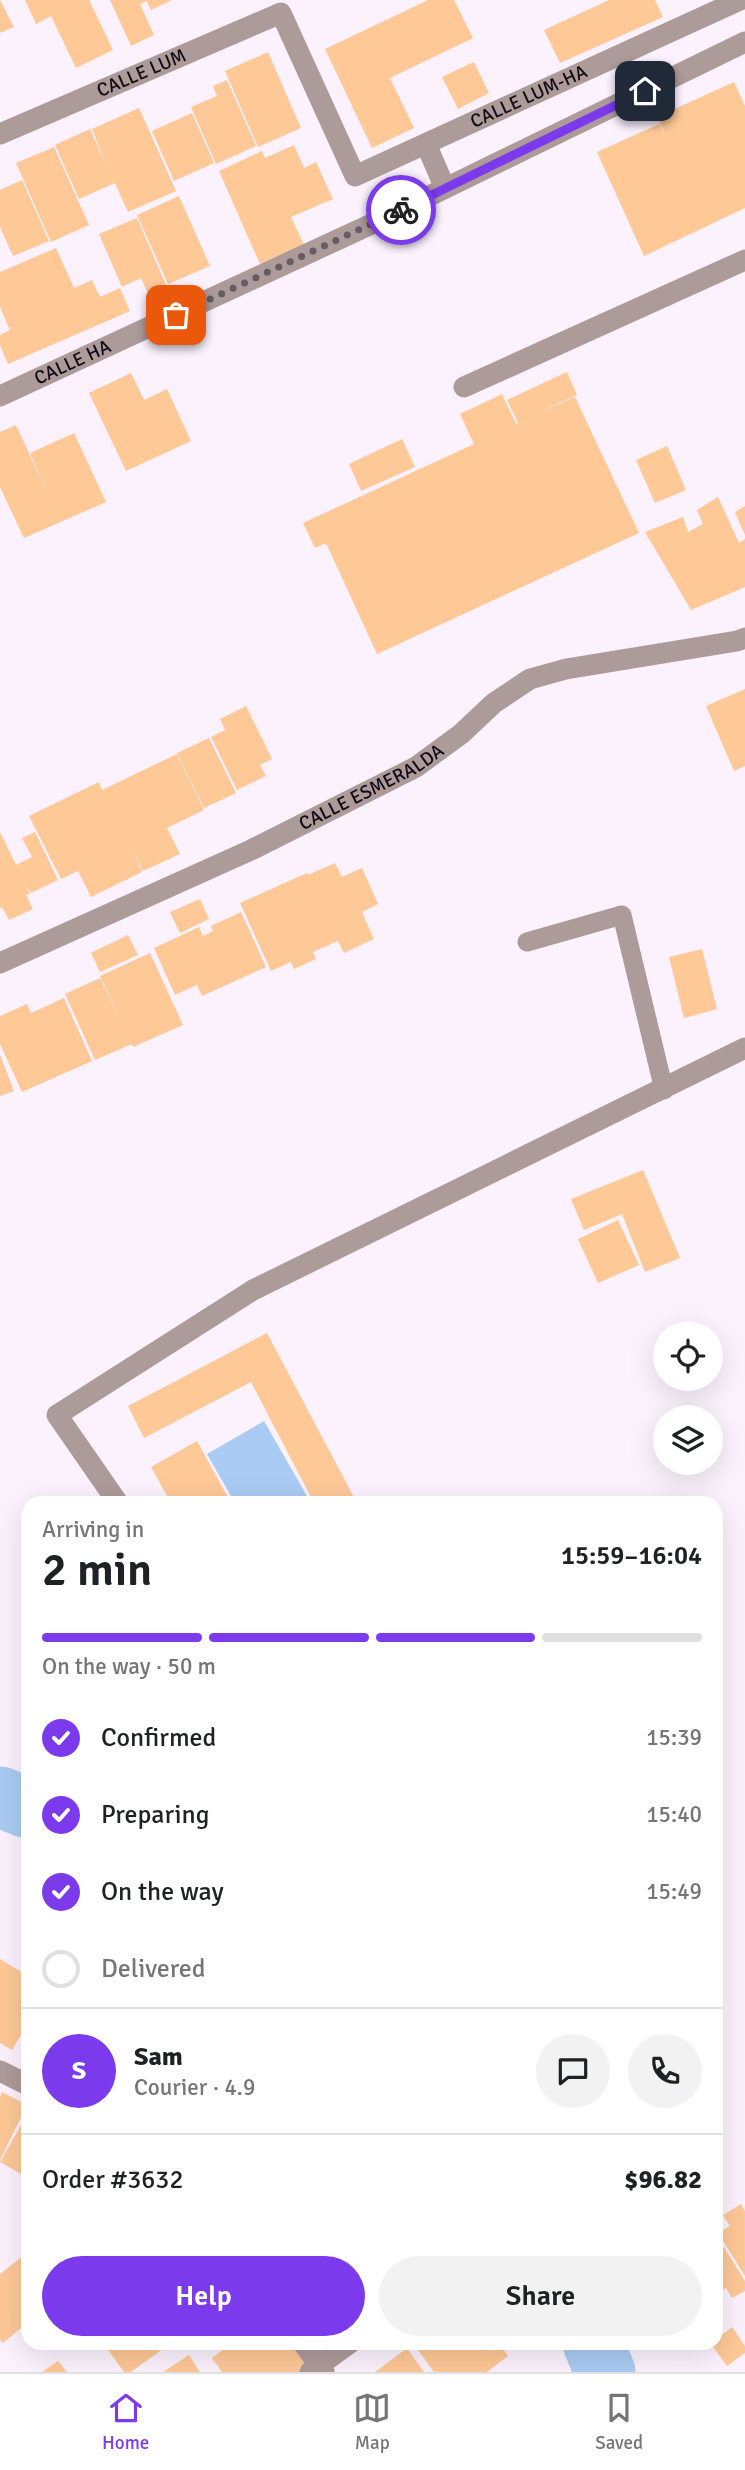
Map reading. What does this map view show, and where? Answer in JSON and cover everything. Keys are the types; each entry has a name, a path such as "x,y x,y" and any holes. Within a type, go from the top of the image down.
{"street":[{"name":"CALLE LUM-HA","path":"355,176 740,0"},
{"name":"CALLE LUM","path":"0,134 281,13 355,176"},
{"path":"426,144 445,188 745,42"},
{"name":"CALLE HA","path":"0,396 445,188"},
{"path":"464,387 745,260"},
{"name":"CALLE ESMERALDA","path":"0,963 251,850 416,767 461,734 494,704 530,679 566,669 745,638"},
{"path":"113,1496 57,1415 253,1290 745,1048"},
{"path":"0,2071 21,2082"},
{"path":"307,2350 318,2370 342,2350"}],"lane":[{"path":"527,942 622,915 664,1090"}],"water":[{"path":"264,1421 307,1496 231,1496 207,1454"}],"building":[{"path":"0,0 14,27 0,33"},
{"path":"25,0 89,0 113,50 76,68 51,16 36,24"},
{"path":"110,0 172,0 151,10 147,1 140,4 154,35 131,46"},
{"path":"428,0 454,0 473,38 390,78 414,128 372,148 325,49"},
{"path":"609,0 655,0 663,17 560,63 544,30"},
{"path":"268,52 301,128 258,147 225,71"},
{"path":"474,62 489,93 458,109 442,77"},
{"path":"227,80 256,146 216,164 191,107 217,96 213,86"},
{"path":"734,82 745,106 745,208 644,256 597,152 659,124 665,134 657,117"},
{"path":"139,108 176,191 128,212 115,183 79,199 55,145 90,129 107,167 92,129"},
{"path":"192,113 214,163 174,181 152,131"},
{"path":"294,145 304,168 316,162 333,199 291,217 304,245 260,264 219,171 262,151 265,158"},
{"path":"54,147 89,225 51,242 16,163"},
{"path":"22,180 49,241 13,256 0,227 0,190"},
{"path":"179,196 210,266 168,284 137,215"},
{"path":"137,218 166,285 148,293 141,278 122,287 99,234"},
{"path":"56,248 74,288 92,280 100,297 120,288 130,311 8,364 0,345 0,335 10,330 0,307 0,272"},
{"path":"567,372 577,395 531,416 575,397 639,533 377,654 326,543 315,548 303,523 474,444 460,414 502,394 516,424 518,423 507,400"},
{"path":"131,373 144,400 167,389 191,441 126,471 89,393"},
{"path":"16,425 50,499 30,453 74,433 106,502 24,538 0,487 0,432"},
{"path":"402,439 415,467 361,491 349,464"},
{"path":"667,446 686,490 655,503 636,460"},
{"path":"718,497 739,543 745,539 745,587 691,610 645,532 683,517 688,532 703,524 697,510"},
{"path":"745,506 745,535 735,512"},
{"path":"745,689 745,766 734,771 706,706"},
{"path":"246,706 272,759 260,765 266,776 237,790 211,737 225,730 220,719"},
{"path":"209,738 236,793 204,808 177,753"},
{"path":"177,754 204,810 167,828 180,854 143,871 133,850 142,872 91,897 78,871 61,879 29,816 99,782 102,790"},
{"path":"0,832 16,865 32,857 22,838 35,832 58,880 31,893 25,884 30,894 26,895 33,909 9,920 2,907 0,908"},
{"path":"335,863 342,877 362,868 378,904 362,912 374,939 344,953 338,941 313,952 316,959 294,969 291,962 271,971 240,903"},
{"path":"200,899 209,919 180,933 170,912"},
{"path":"241,912 266,967 202,996 197,985 175,995 154,948 199,927 203,936 213,931 211,926"},
{"path":"128,935 138,955 100,972 91,953"},
{"path":"702,949 717,1009 684,1018 669,957"},
{"path":"150,953 183,1025 95,1060 65,994 100,978 123,1026 100,976"},
{"path":"64,998 92,1061 22,1092 0,1044 0,1016 27,1004 31,1013"},
{"path":"0,1055 14,1091 0,1096"},
{"path":"643,1170 680,1258 645,1272 622,1214 584,1230 571,1199"},
{"path":"618,1220 639,1265 598,1283 578,1239"},
{"path":"267,1333 353,1496 310,1496 251,1382 144,1438 128,1406"},
{"path":"197,1441 227,1496 167,1496 151,1467"},
{"path":"0,1959 21,1972 21,2035 12,2050 0,2043"},
{"path":"2,2092 21,2102 21,2117 0,2160"},
{"path":"21,2125 21,2174 0,2162"},
{"path":"741,2204 745,2211 745,2276 723,2241 723,2230 730,2226 723,2215"},
{"path":"723,2248 745,2281 745,2291 732,2298 726,2288 723,2290"},
{"path":"21,2258 21,2328 3,2343 0,2340 0,2274"},
{"path":"732,2327 745,2346 745,2353 727,2366 715,2350 723,2350 723,2334"},
{"path":"108,2350 161,2350 131,2372 124,2372"},
{"path":"223,2350 297,2350 309,2366 301,2372 222,2372 212,2358"},
{"path":"404,2350 408,2350 424,2372 375,2372"},
{"path":"418,2350 504,2350 508,2356 487,2372 434,2372"},
{"path":"189,2355 200,2372 163,2372"},
{"path":"58,2361 67,2372 42,2372"}],"waterway":[{"path":"0,1797 21,1805"},
{"path":"596,2350 605,2372"}],"way so far":[{"path":"176,315 401,210"}],"route":[{"path":"401,210 645,91"}]}
